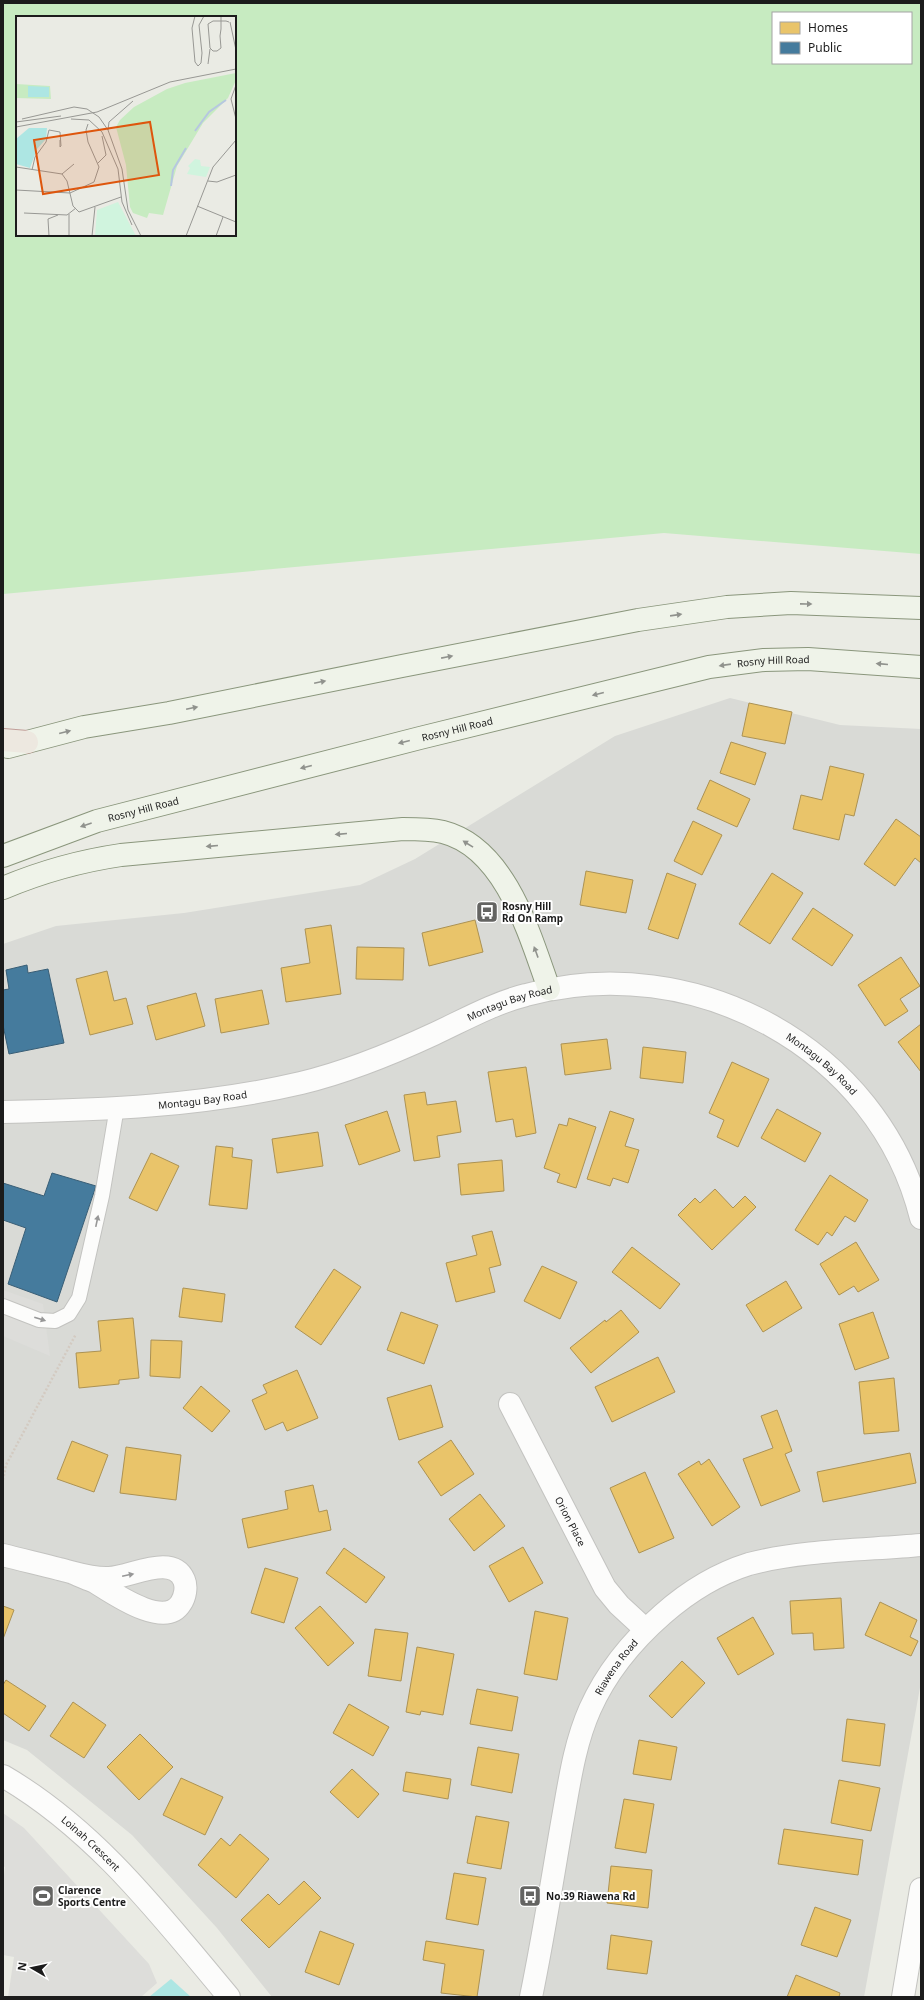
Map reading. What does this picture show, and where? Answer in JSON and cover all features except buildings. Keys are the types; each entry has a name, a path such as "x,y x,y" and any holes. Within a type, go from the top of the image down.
{"highway":[{"path":"3,740 27,742"}],"main road":[{"path":"3,748 84,728 169,713 638,620 727,607 791,603 921,608"},
{"name":"Rosny Hill Road","path":"3,856 97,821 420,738 709,667 764,660 808,659 921,667"},
{"path":"3,888 55,869 121,854 404,828 444,832 461,840 478,851 490,862 502,878 528,931 549,989"}],"street":[{"name":"Montagu Bay Road","path":"3,1112 206,1101 245,1095 304,1082 379,1058 501,1003 549,989 581,985 620,983 666,988 726,1004 755,1016 789,1035 820,1058 844,1080 872,1114 893,1146 909,1178 921,1218"},
{"name":"Orion Place","path":"510,1404 606,1588 619,1605 645,1629"},
{"name":"Riawena Road","path":"531,1997 572,1767 580,1737 590,1710 606,1678 623,1653 645,1629 694,1589 721,1575 748,1565 798,1555 921,1545"},
{"path":"3,1556 73,1573"},
{"name":"Loinah Crescent","path":"3,1776 26,1789 60,1814 114,1863 229,1997"},
{"path":"903,1997 921,1889"}],"lane":[{"path":"3,1306 39,1320 55,1321 69,1314 79,1298 102,1196 117,1107"}],"shaded area":[{"path":"730,698 840,725 921,729 921,1682 864,1997 272,1997 217,1928 132,1835 27,1750 3,1740 3,944 56,926 184,913 360,885 415,859 615,736"},
{"path":"3,1290 43,1304 50,1356 3,1336"},
{"name":"Clarence Sports Centre","path":"3,1813 24,1828 149,1964 157,1983 141,1997 8,1997 14,1957 3,1955 3,1883 5,1867 3,1866"},
{"path":"171,1979 191,1997 149,1997"}],"green space":[{"path":"3,3 921,3 921,554 664,533 3,594"}],"place":[{"name":"Rosny Hill Rd On Ramp","path":"487,912"},
{"name":"Clarence Sports Centre","path":"43,1896"},
{"name":"No.39 Riawena Rd","path":"530,1896"}]}
